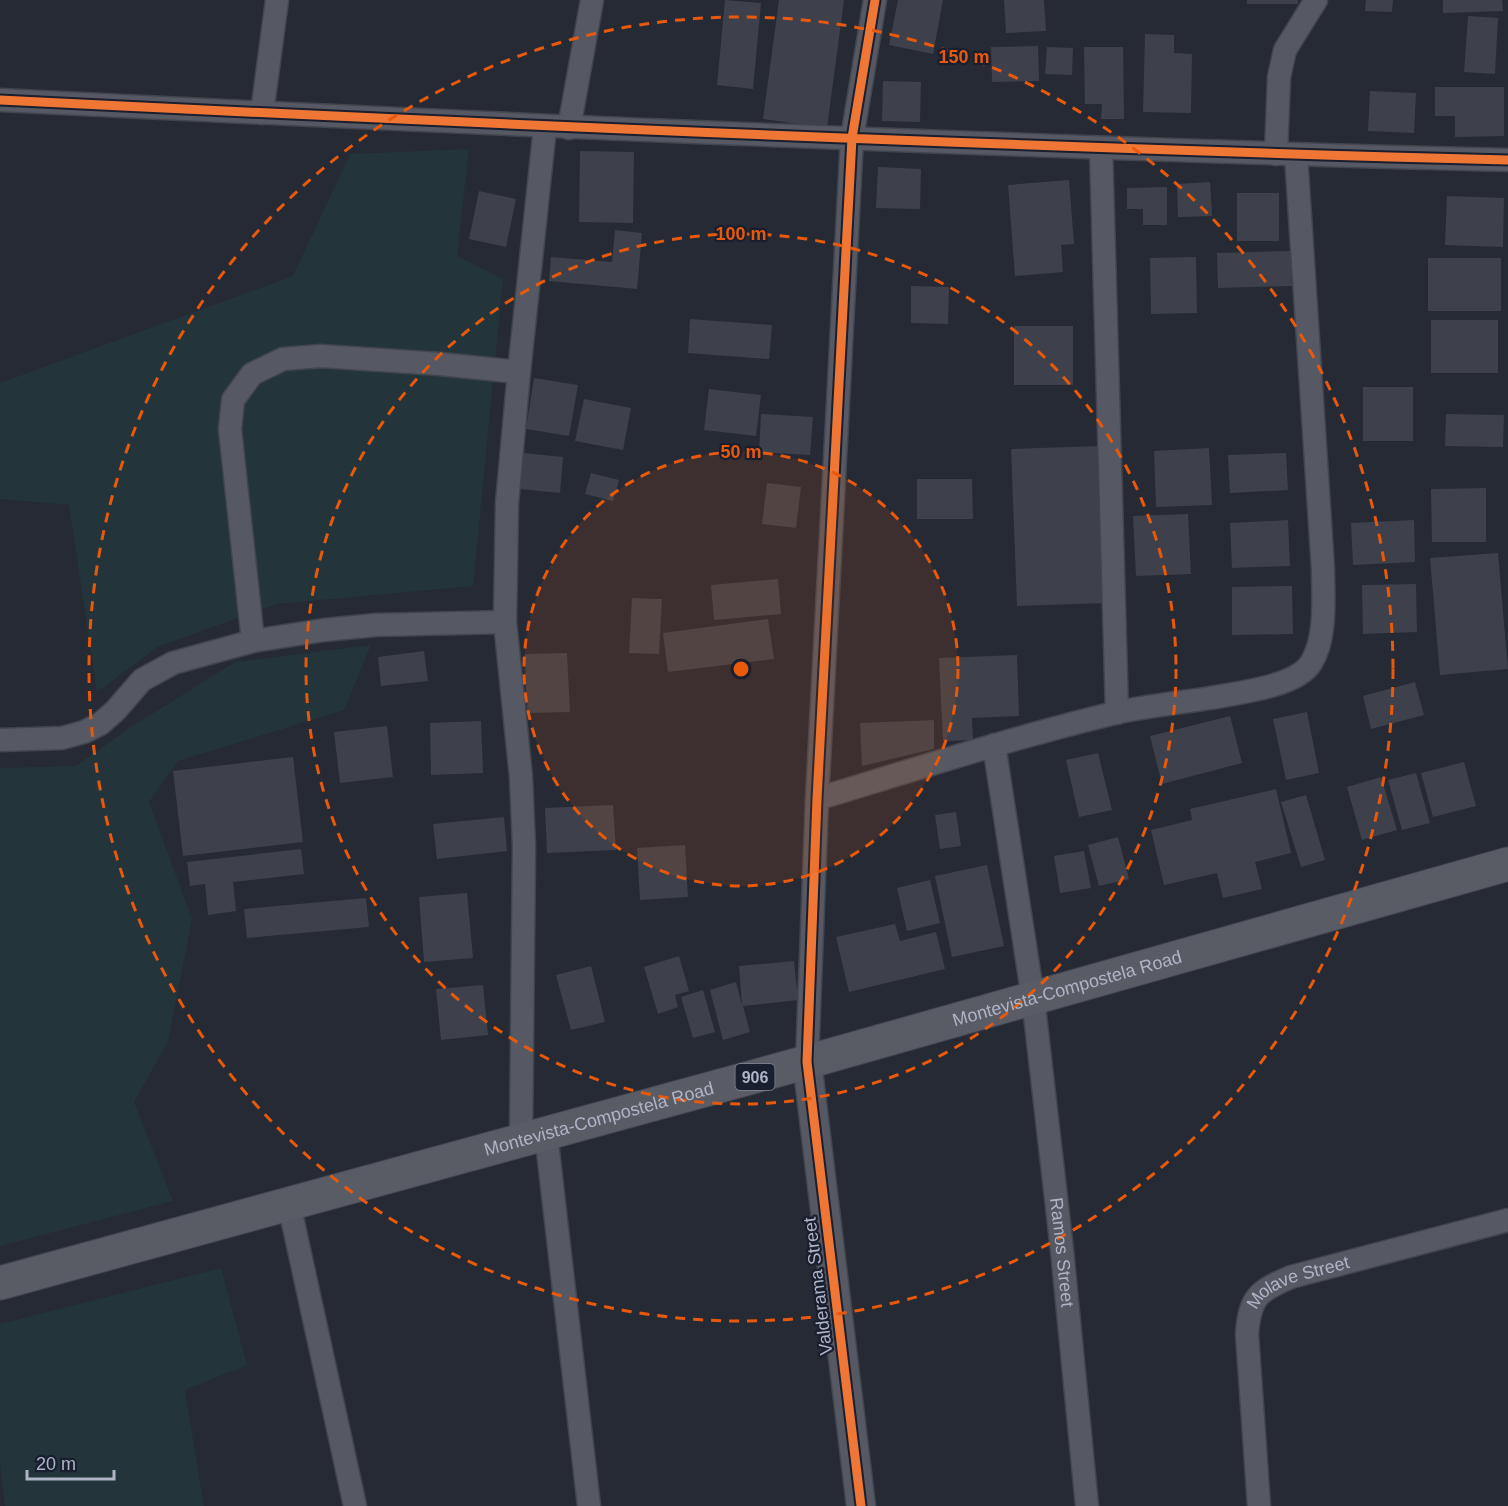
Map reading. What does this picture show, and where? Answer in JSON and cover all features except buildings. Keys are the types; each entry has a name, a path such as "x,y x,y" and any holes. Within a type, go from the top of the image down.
{"main road":[{"name":"Montevista-Compostela Road","path":"0,1283 807,1062 1508,864"}],"street":[{"path":"262,113 277,0"},
{"path":"569,128 592,0"},
{"path":"807,1062 817,799 852,138 874,0"},
{"path":"817,799 994,745 1118,713 1235,694 1272,685 1298,675 1311,663 1320,639 1323,612 1323,569 1279,77 1285,50 1316,0"},
{"path":"0,100 569,128 1101,148 1508,160"},
{"path":"545,127 507,503 505,622 521,777 534,1137 589,1506"},
{"path":"1101,148 1118,713"},
{"path":"253,641 230,429 233,400 252,374 283,359 321,356 519,372"},
{"path":"0,740 62,738 84,732 100,724 115,711 142,680 173,663 253,641 376,625 505,622"},
{"name":"Ramos Street","path":"994,745 1033,998 1062,1250 1087,1506"},
{"name":"Valderama Street","path":"807,1062 861,1506"},
{"path":"289,1204 355,1506"},
{"name":"Molave Street","path":"1259,1506 1247,1334 1249,1316 1256,1298 1269,1286 1291,1277 1508,1220"}],"shaded area":[{"path":"469,149 457,256 503,279 473,586 277,604 157,647 97,692 69,505 0,499 0,383 293,276 350,154"},
{"path":"371,645 344,710 178,761 149,802 192,919 168,1042 134,1102 173,1201 0,1246 0,768 76,766 131,727 235,662"},
{"path":"221,1268 247,1365 185,1390 204,1506 5,1506 0,1464 0,1324"}],"cycle path":[{"path":"861,1506 807,1062 817,799 852,138 875,0"},
{"path":"0,100 754,134 1131,149 1508,160"}]}
